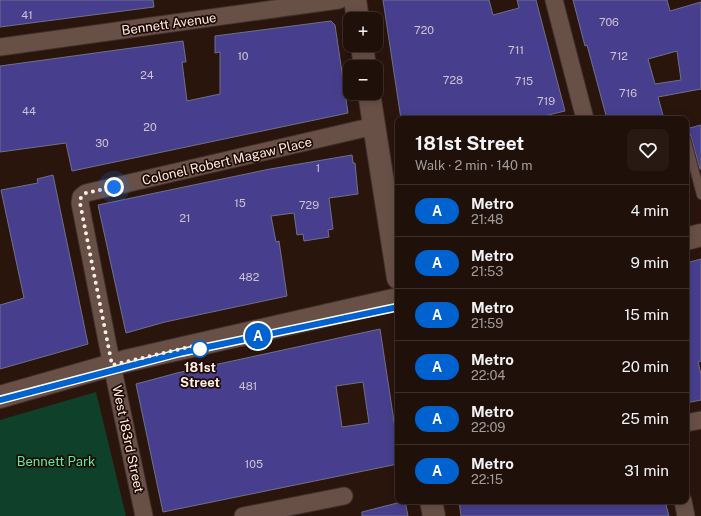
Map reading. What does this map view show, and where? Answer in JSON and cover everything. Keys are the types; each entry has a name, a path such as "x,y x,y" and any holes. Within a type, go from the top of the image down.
{"main road":[{"path":"355,0 357,12"},
{"path":"370,100 395,259"},
{"path":"689,237 701,235"},
{"path":"0,398 112,365 395,300"},
{"path":"432,504 434,516"}],"street":[{"name":"Bennett Avenue","path":"0,47 339,0"},
{"path":"554,0 584,116"},
{"name":"Colonel Robert Magaw Place","path":"81,197 86,193 374,126"},
{"name":"West 183rd Street","path":"81,197 80,203 144,516"},
{"path":"689,422 701,420"},
{"path":"243,516 344,496"},
{"path":"683,504 686,516"}],"lane":[{"path":"689,149 701,195"}],"green space":[{"name":"Bennett Park","path":"96,392 126,516 0,516 0,420"}],"building":[{"path":"0,0 153,0 154,7 0,27"},
{"path":"383,0 489,0 493,15 519,8 517,0 536,0 565,111 544,116 401,116"},
{"path":"573,0 667,0 670,11 701,2 701,89 658,97 663,116 606,116 587,45 585,46","holes":["677,51 681,80 655,84 648,59"]},
{"path":"331,21 335,25 343,79 343,100 346,100 348,113 72,171 66,143 0,152 0,66 183,41 186,62 182,62 187,101 220,94 220,52 215,53 215,36"},
{"path":"701,125 701,169 689,134 689,128"},
{"path":"352,155 353,163 355,163 358,194 329,198 333,229 328,230 329,237 304,241 303,234 297,235 294,213 271,216 276,242 279,241 287,296 165,322 126,333 98,205 270,169"},
{"path":"53,175 88,344 0,369 0,305 24,298 1,190 38,183 37,179"},
{"path":"701,259 701,361 698,362 701,374 701,400 689,402 689,262"},
{"path":"380,329 395,428 395,465 163,512 136,384 177,373","holes":["363,382 369,423 342,427 336,386"]},
{"path":"395,504 406,504 408,516 362,516 362,512"},
{"path":"459,504 666,504 669,516 461,516"}],"metro line":[{"name":"A","path":"0,400 179,353 395,308"}],"place":[{"name":"181st Street","path":"200,349"}],"route":[{"path":"114,187 86,193 81,197 80,203 112,365 202,344 200,349"}]}
